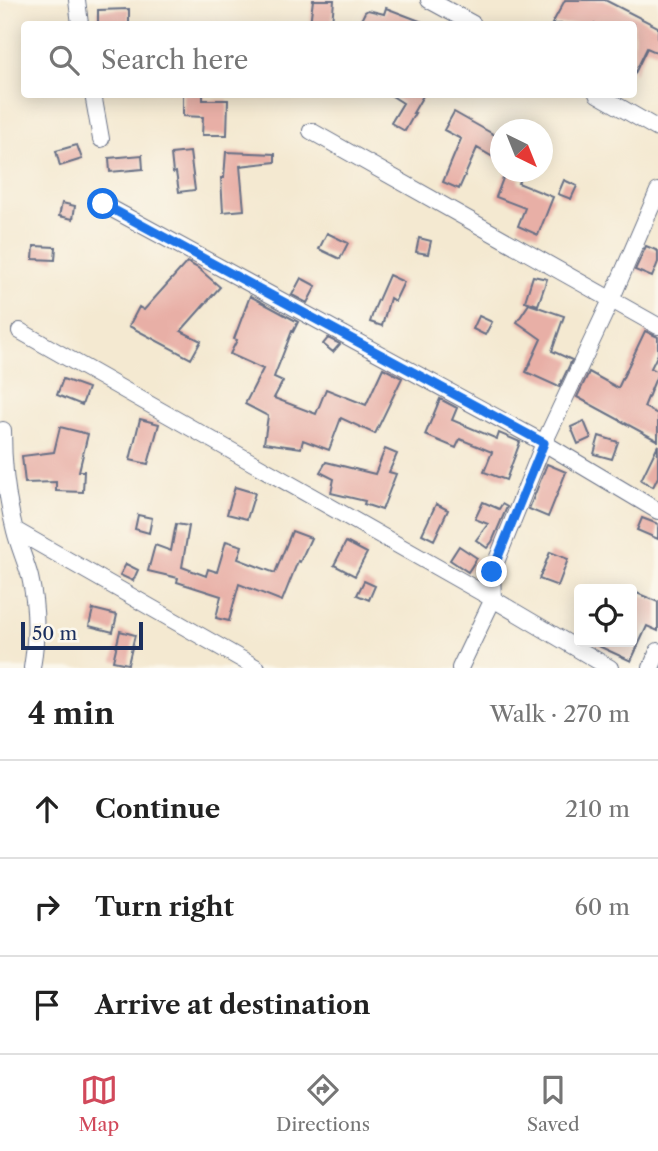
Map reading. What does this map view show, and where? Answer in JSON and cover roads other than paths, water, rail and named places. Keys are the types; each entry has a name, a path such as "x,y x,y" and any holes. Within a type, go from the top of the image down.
{"street":[{"path":"77,0 80,21"},
{"path":"429,0 468,21"},
{"path":"94,98 101,139"},
{"path":"604,98 658,129"},
{"path":"311,131 658,326"},
{"path":"460,668 493,598 492,572 544,443 611,300 658,191"},
{"path":"103,204 544,443 658,511"},
{"path":"20,331 493,598 610,668"},
{"path":"3,430 3,456 15,530 30,579 35,617 36,641 32,668"},
{"path":"15,530 257,668"},
{"path":"651,668 658,651"}]}
